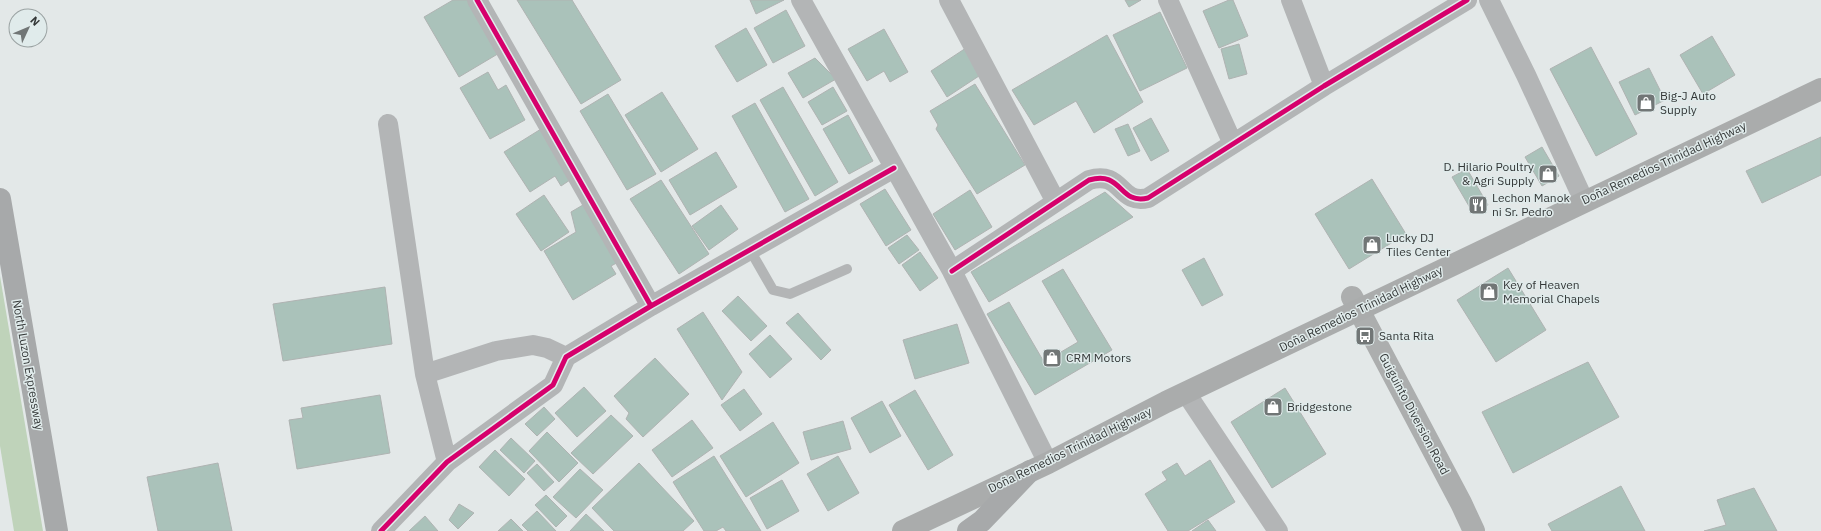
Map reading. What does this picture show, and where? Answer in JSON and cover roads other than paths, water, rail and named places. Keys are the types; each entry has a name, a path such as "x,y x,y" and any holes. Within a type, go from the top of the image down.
{"highway":[{"name":"Doña Remedios Trinidad Highway","path":"903,531 1039,467 1186,393 1584,201 1821,89"},
{"name":"North Luzon Expressway","path":"0,199 57,531"},
{"path":"968,531 982,521 1039,467"}],"main road":[{"name":"Guiguinto Diversion Road","path":"1352,297 1461,502 1474,531"}],"street":[{"path":"477,0 651,306"},
{"path":"801,0 952,271 1039,467"},
{"path":"949,0 1056,202"},
{"path":"1168,0 1233,144"},
{"path":"1291,0 1324,86"},
{"path":"952,271 1089,180 1100,177 1110,179 1129,196 1139,200 1148,198 1324,86 1467,0"},
{"path":"1489,0 1526,75 1584,201"},
{"path":"388,124 425,374 447,462"},
{"path":"381,531 447,462 553,385 566,357 651,306 894,168"},
{"path":"425,374 496,351 533,345 546,348 566,357"},
{"path":"1186,393 1278,531"}],"lane":[{"path":"750,250 773,290 790,294 847,269"}],"place":[{"name":"Big-J Auto Supply","path":"1646,103"},
{"name":"D. Hilario Poultry & Agri Supply","path":"1548,174"},
{"name":"Lechon Manok ni Sr. Pedro","path":"1478,205"},
{"name":"Lucky DJ Tiles Center","path":"1372,245"},
{"name":"Key of Heaven Memorial Chapels","path":"1489,292"},
{"name":"Santa Rita","path":"1365,336"},
{"name":"CRM Motors","path":"1052,358"},
{"name":"Bridgestone","path":"1273,407"}]}
